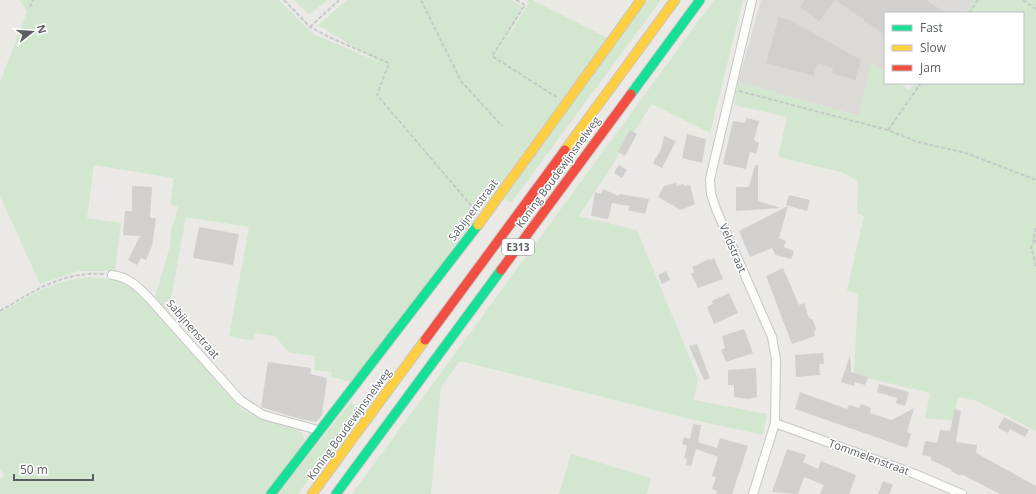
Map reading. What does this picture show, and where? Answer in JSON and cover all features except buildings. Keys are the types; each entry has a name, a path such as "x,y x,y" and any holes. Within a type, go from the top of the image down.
{"main road":[{"name":"Sabijnenstraat","path":"271,494 318,430 401,327 641,0"},
{"name":"Koning Boudewijnsnelweg","path":"312,494 675,0"},
{"name":"Koning Boudewijnsnelweg","path":"336,494 700,0"}],"street":[{"name":"Veldstraat","path":"752,0 710,180 711,194 773,342 776,360 775,423 753,494"},
{"name":"Sabijnenstraat","path":"112,275 122,276 134,283 240,400 263,415 318,430"},
{"name":"Tommelenstraat","path":"775,423 915,474 962,494"}],"path":[{"path":"30,7 33,0"},
{"path":"284,0 310,27 330,38 389,63 376,95 482,218"},
{"path":"310,27 339,0"},
{"path":"421,0 462,81 502,126"},
{"path":"516,0 525,5 492,56 562,100"},
{"path":"970,12 978,0"},
{"path":"1023,0 1036,9"},
{"path":"888,130 920,84"},
{"path":"731,89 888,130 918,142 966,153 1036,180"},
{"path":"1036,228 1035,241 1031,247 1036,266"},
{"path":"0,311 38,288 74,275 112,275"}],"shaded area":[{"path":"761,0 974,0 966,12 884,12 884,71 872,63 859,116 738,82"}],"green space":[{"path":"20,0 279,0 313,34 379,62 318,25 347,0 512,0 523,8 503,45 529,3 526,0 532,0 608,38 353,382 331,377 332,372 314,370 315,356 288,352 275,336 255,333 253,341 229,336 249,227 186,217 168,315 155,297 170,246 171,228 176,217 178,207 170,205 174,178 94,165 87,218 121,223 115,271 79,271 40,284 0,196 0,82 27,12"},
{"path":"294,0 327,0 309,15"},
{"path":"648,0 661,0 511,203 503,198"},
{"path":"714,0 743,0 710,133 652,104 579,216 637,230 698,378 694,400 767,414 763,435 690,419 460,361 441,387 431,494 352,494"},
{"path":"974,0 1036,0 1036,431 977,401 958,397 954,421 925,418 930,393 854,375 858,295 847,290 864,216 857,213 858,181 841,172 778,157 787,117 734,105 738,82 859,116 872,62 884,71 884,84 900,84 909,90 914,84 1024,84 1024,12 966,12"},
{"path":"87,277 120,280 146,297 242,410 258,417 300,430 305,440 265,494 0,494 0,479 4,475 0,469 0,313 42,290 63,282"},
{"path":"351,402 360,410 298,494 277,494"},
{"path":"571,454 651,478 647,494 559,494"}],"traffic: fast":[{"path":"631,94 700,0"},
{"path":"271,494 478,225"},
{"path":"336,494 501,270"}],"traffic: slow":[{"path":"478,225 641,0"},
{"path":"565,150 675,0"},
{"path":"312,494 425,340"}],"traffic: jam":[{"path":"501,270 631,94"},
{"path":"425,340 565,150"}]}
